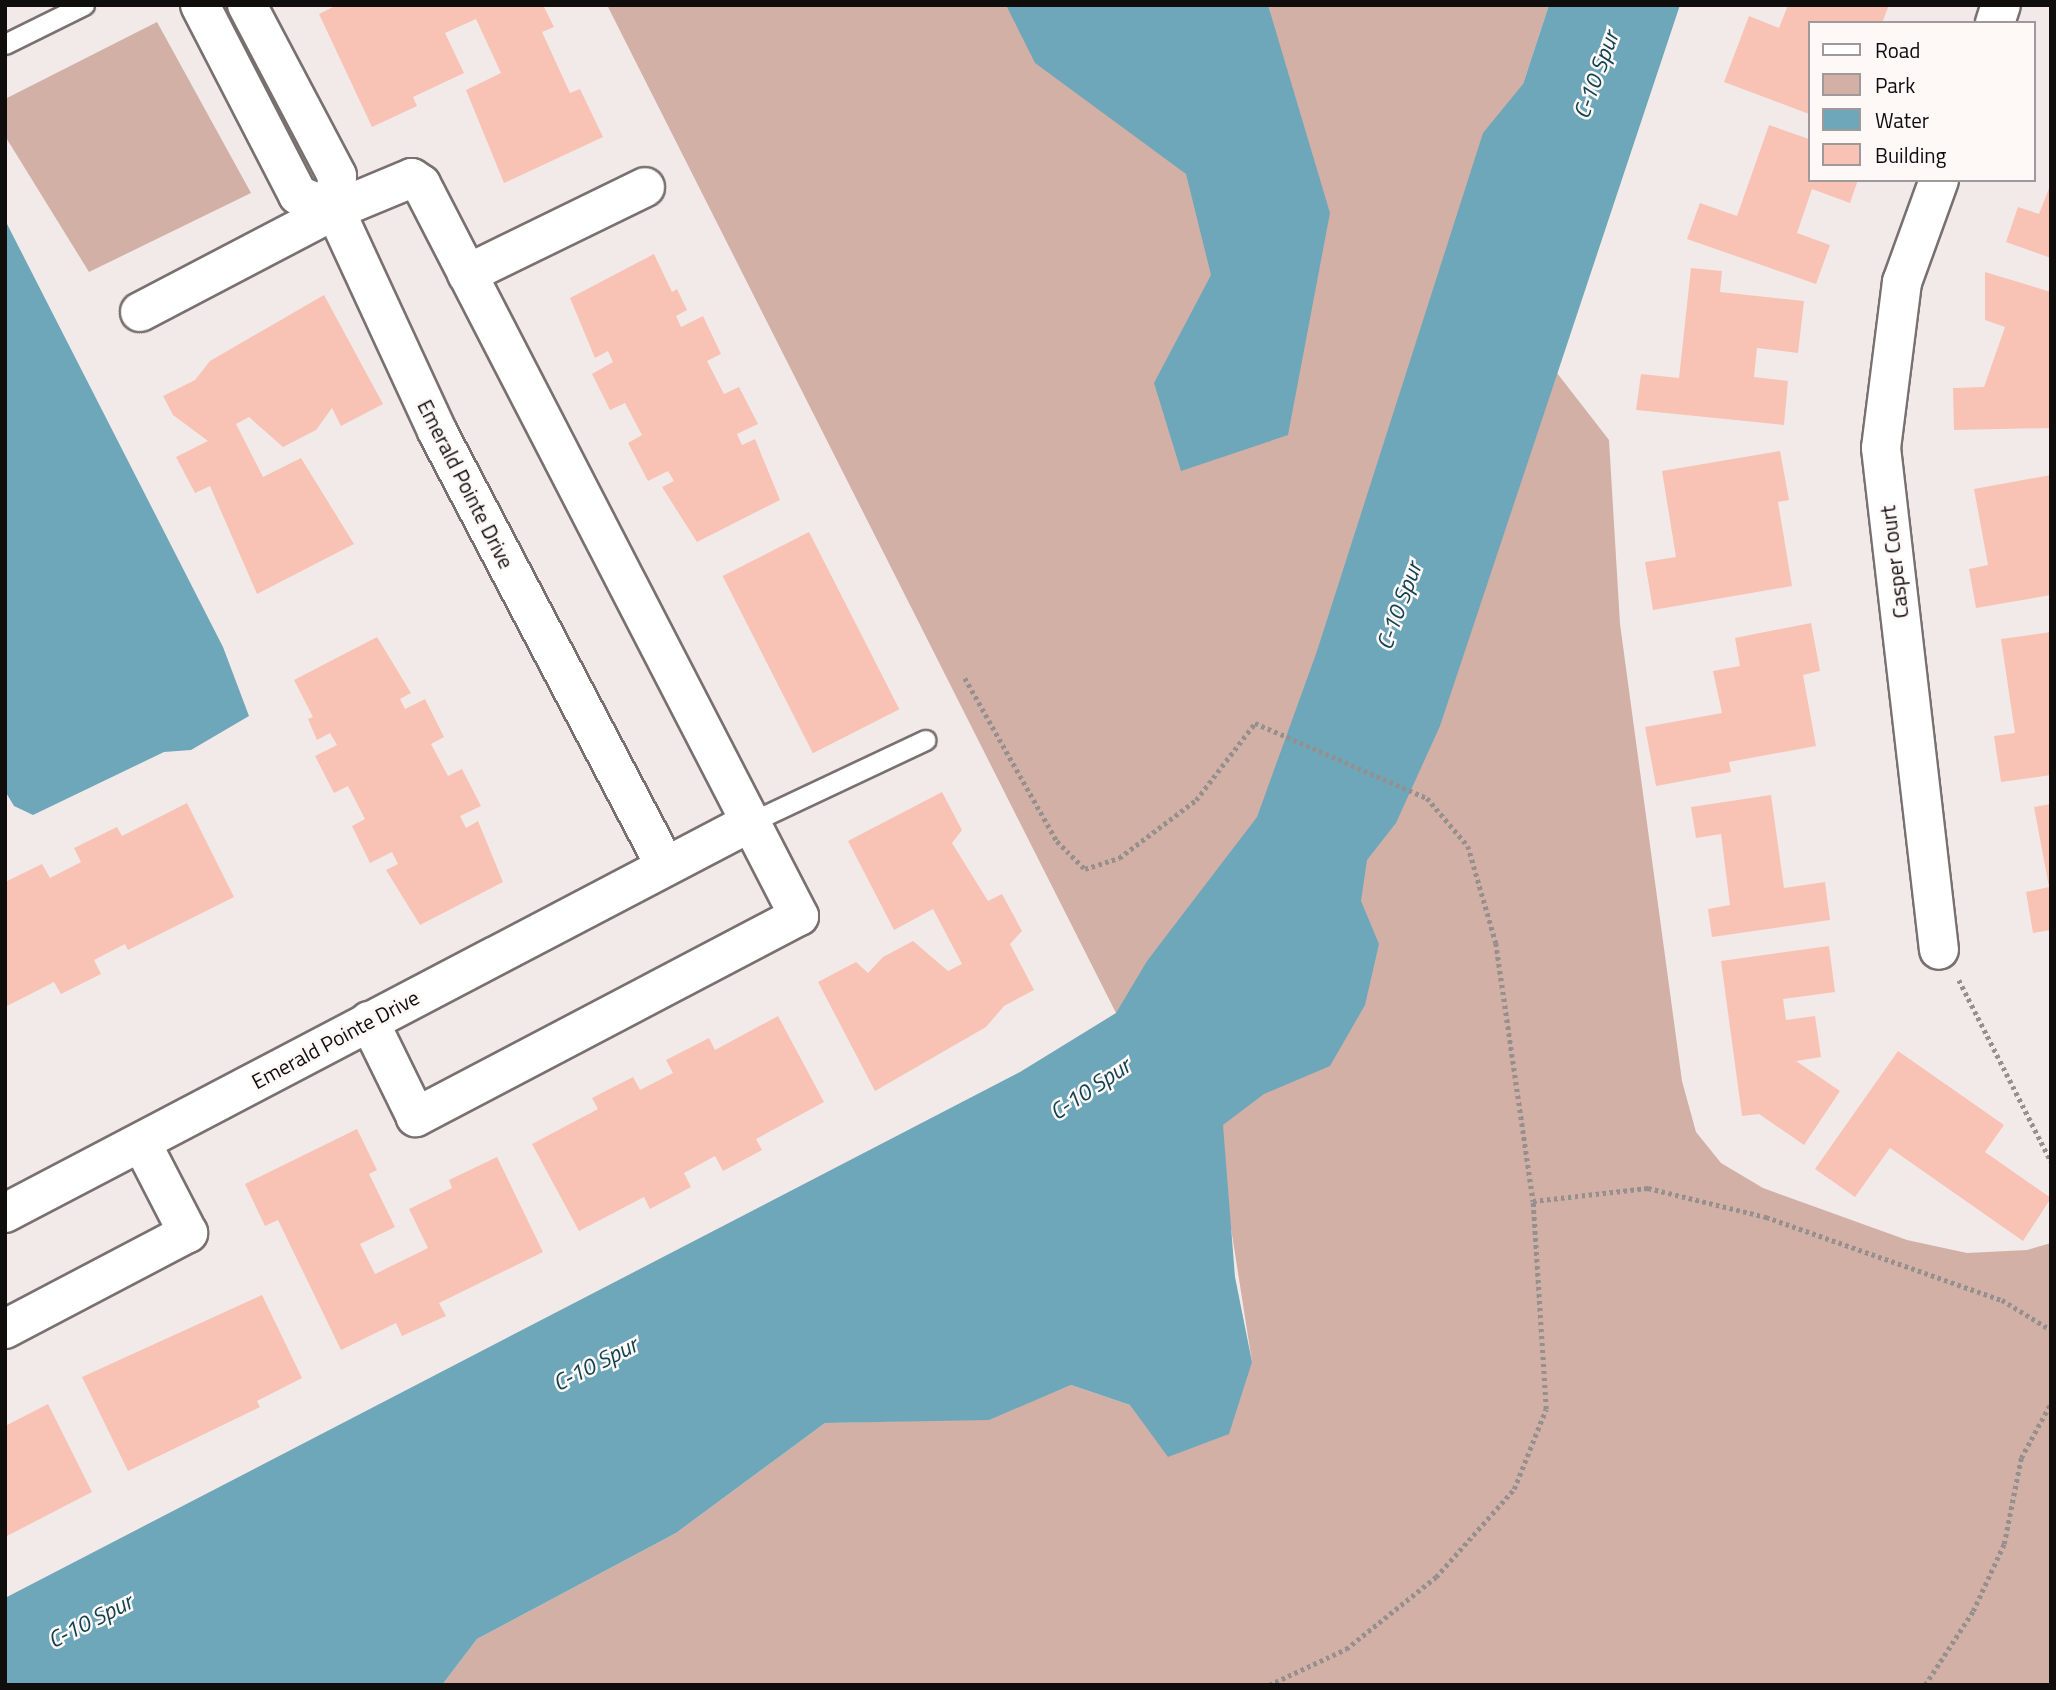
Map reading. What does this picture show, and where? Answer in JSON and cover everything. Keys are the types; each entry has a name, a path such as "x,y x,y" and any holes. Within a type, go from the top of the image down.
{"street":[{"path":"200,5 298,195 335,210"},
{"name":"Emerald Pointe Drive","path":"247,5 337,176 335,210 437,431 665,865"},
{"path":"140,313 335,210 412,178 421,184 748,823 799,916 416,1117 369,1021"},
{"name":"Casper Court","path":"1938,182 1902,282 1881,448 1939,950"},
{"path":"467,274 645,187"},
{"name":"Emerald Pointe Drive","path":"5,1213 748,823"},
{"path":"5,1329 188,1233 141,1142"}],"lane":[{"path":"5,44 84,5"},
{"path":"748,823 925,740"}],"path":[{"path":"965,678 1057,841 1085,869 1119,858 1196,800 1255,723 1427,798 1468,846 1496,943 1533,1201 1546,1409 1514,1489 1436,1577 1346,1649 1269,1685"},
{"path":"1939,950 1966,991 2051,1161"},
{"path":"1533,1201 1648,1188 1688,1197 1766,1217 2002,1300 2051,1330"},
{"path":"1925,1685 1973,1611 2004,1544 2021,1458 2051,1403"}],"green space":[{"path":"607,5 1549,5 1523,84 1557,373 1609,440 1620,624 1682,1081 1696,1132 1721,1163 1763,1188 1907,1240 1967,1253 2027,1250 2051,1243 2051,1685 442,1685 477,1639 676,1533 825,1423 989,1419 1071,1385 1130,1405 1252,1362 1228,1209 1116,1013"},
{"path":"157,22 251,193 89,272 5,136 5,99"}],"water":[{"path":"1006,5 1268,5 1330,213 1288,435 1181,471 1154,383 1211,275 1186,174 1035,63"},
{"name":"C-10 Spur","path":"1549,5 1680,5 1440,726 1396,823 1367,860 1361,901 1379,944 1365,1005 1330,1066 1264,1094 1223,1125 1235,1277 1252,1362 1229,1434 1168,1457 1130,1405 1071,1385 989,1420 825,1423 676,1533 477,1639 442,1685 5,1685 5,1598 1020,1072 1116,1013 1147,961 1257,817 1317,651 1483,133 1523,84"},
{"path":"5,220 223,647 249,716 191,750 164,752 33,815 14,806 5,791"}],"building":[{"path":"337,5 543,5 554,27 542,32 570,93 580,89 603,137 504,183 466,90 501,73 476,19 445,33 464,73 413,97 417,106 372,127 319,14"},
{"path":"1788,5 1889,5 1883,21 1808,21 1808,114 1724,82 1749,16 1779,28"},
{"path":"1769,125 1808,139 1808,182 1857,182 1850,203 1812,189 1797,233 1830,245 1816,284 1687,239 1700,203 1737,216"},
{"path":"2051,183 2051,258 2006,242 2018,207 2039,214"},
{"path":"654,254 672,292 677,289 687,310 676,316 681,327 703,316 721,354 707,361 724,394 739,387 758,424 737,434 742,445 755,439 780,500 697,542 662,487 674,481 668,471 648,481 628,443 642,435 625,403 610,410 592,374 613,362 608,351 595,358 570,298"},
{"path":"1691,268 1722,271 1720,292 1804,301 1798,353 1757,348 1754,377 1788,381 1784,425 1636,410 1641,374 1679,378"},
{"path":"1985,272 2051,292 2051,428 1954,430 1953,388 1984,387 2005,327 1985,320"},
{"path":"324,295 383,404 341,426 332,408 316,430 283,447 249,417 236,424 263,477 301,458 354,544 257,594 210,486 195,493 176,457 208,441 173,415 163,396 195,380 210,361"},
{"path":"1780,451 1789,500 1778,502 1792,586 1653,610 1645,562 1676,557 1662,471"},
{"path":"2051,475 2051,595 1976,608 1969,569 1988,565 1974,489"},
{"path":"809,532 899,709 813,753 723,576"},
{"path":"1811,623 1820,671 1803,675 1816,746 1729,762 1731,772 1656,786 1645,727 1722,713 1713,671 1740,666 1735,638"},
{"path":"2051,632 2051,775 2001,782 1994,736 2015,733 2001,639"},
{"path":"377,637 411,693 400,699 405,709 425,699 444,737 431,744 448,776 462,769 481,806 460,816 466,828 478,821 503,882 420,925 386,870 398,864 392,852 370,863 352,826 365,819 348,786 334,793 315,756 337,745 330,733 317,740 308,719 313,717 294,680"},
{"path":"942,792 962,830 952,843 988,901 1002,894 1022,931 1010,944 1034,990 1004,1006 986,1027 875,1091 818,982 856,962 868,973 883,957 913,941 948,971 962,964 933,909 894,930 848,841"},
{"path":"1771,795 1784,888 1825,882 1830,920 1712,937 1708,909 1730,905 1721,834 1696,838 1691,807"},
{"path":"187,803 234,897 128,950 125,944 94,960 101,974 61,994 54,982 5,1007 5,882 42,864 50,878 81,862 74,848 117,827 122,836"},
{"path":"2051,804 2051,930 2033,933 2026,892 2049,887 2034,807"},
{"path":"1829,946 1835,992 1783,999 1786,1020 1815,1016 1821,1057 1796,1061 1840,1091 1804,1145 1759,1114 1742,1116 1721,961"},
{"path":"778,1016 824,1102 756,1139 762,1150 723,1171 715,1156 684,1173 691,1187 650,1209 644,1197 579,1231 532,1144 598,1109 592,1098 633,1077 640,1090 673,1073 666,1060 709,1038 715,1050"},
{"path":"1898,1051 2004,1125 1985,1152 2051,1198 2023,1241 1890,1148 1855,1197 1815,1169"},
{"path":"357,1129 377,1170 369,1174 395,1227 360,1244 375,1274 428,1248 409,1209 452,1188 449,1180 497,1157 543,1252 439,1303 446,1316 402,1336 396,1323 341,1350 278,1220 265,1226 245,1184"},
{"path":"262,1295 302,1378 257,1401 260,1407 128,1471 82,1377"},
{"path":"48,1404 92,1492 5,1537 5,1426"}]}
